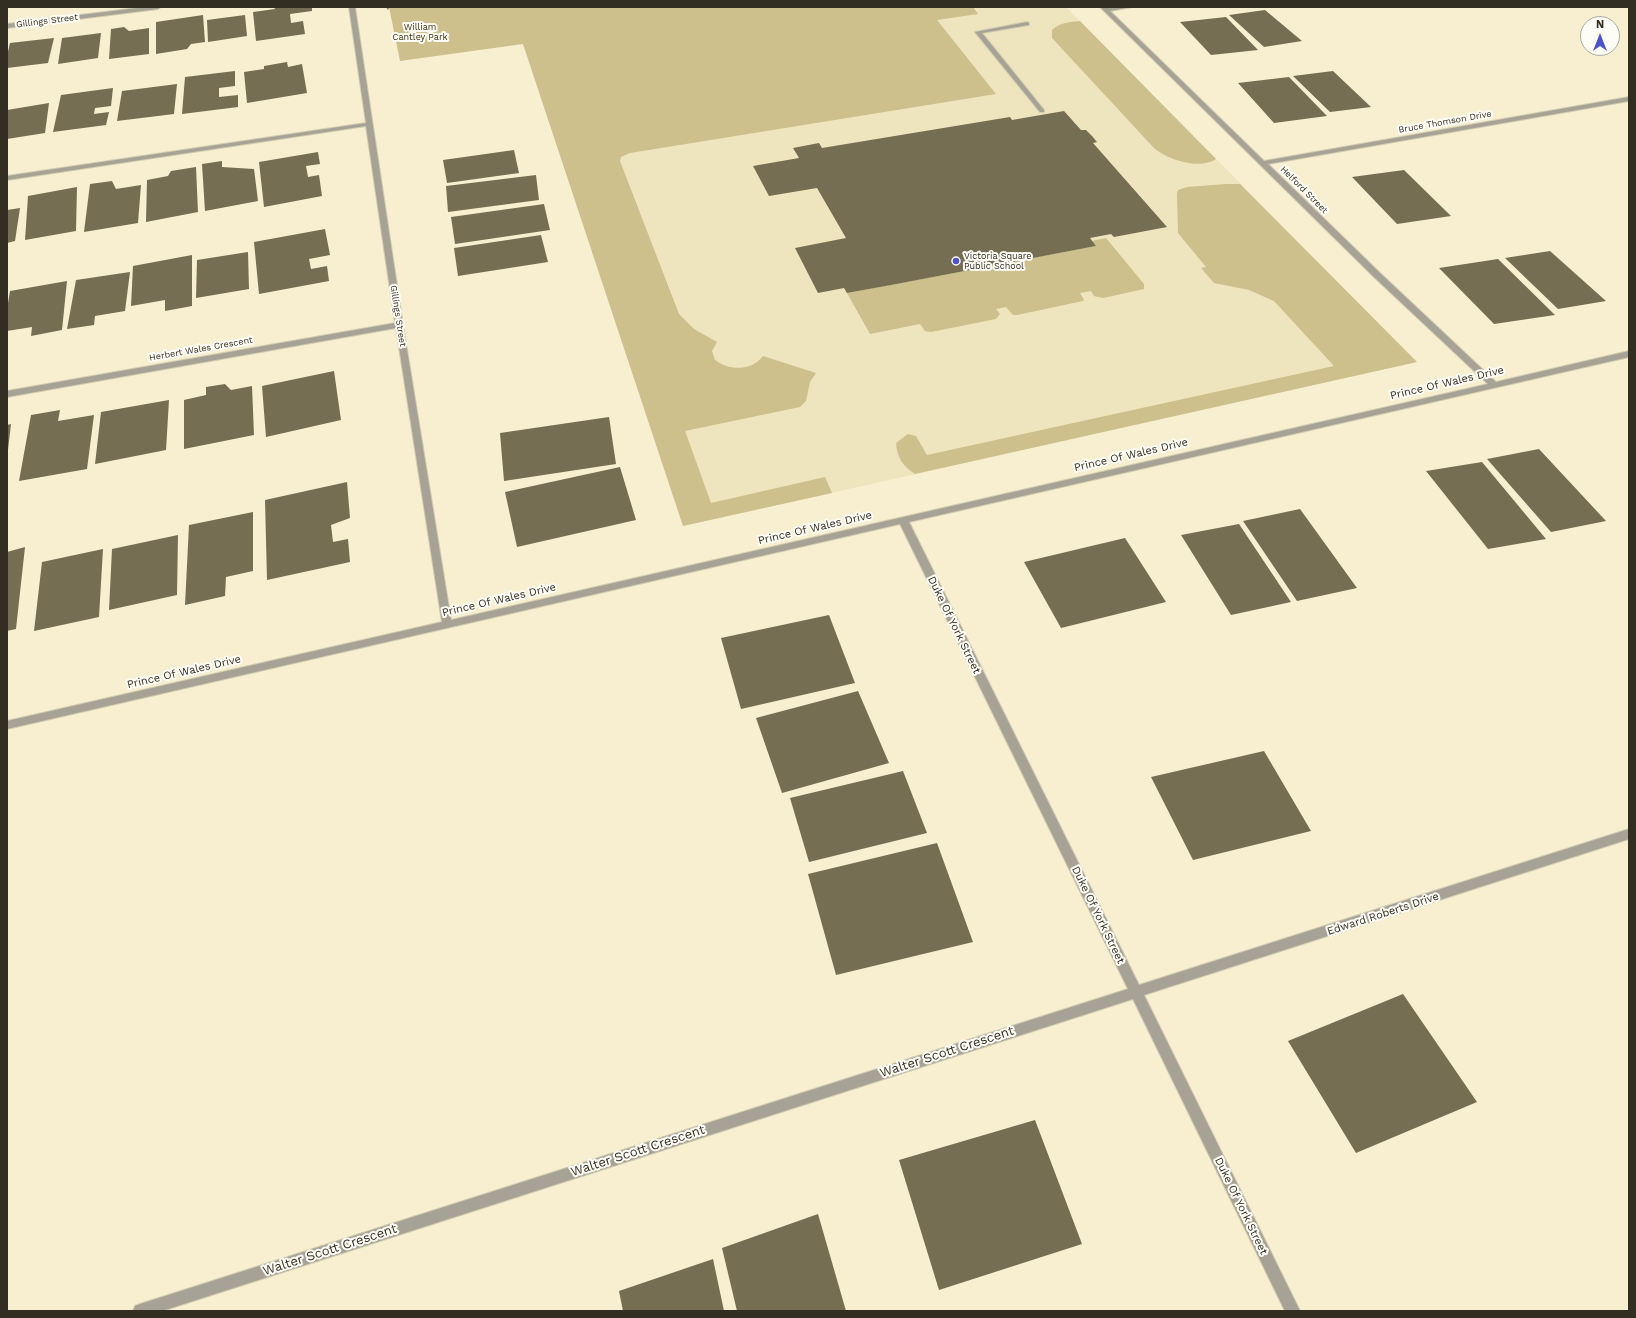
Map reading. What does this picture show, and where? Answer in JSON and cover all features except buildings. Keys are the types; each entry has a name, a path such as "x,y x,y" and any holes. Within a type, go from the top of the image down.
{"street":[{"name":"Gillings Street","path":"7,26 158,7"},
{"name":"Gillings Street","path":"352,7 399,325 447,624"},
{"path":"1104,9 1130,7"},
{"name":"Helford Street","path":"1104,9 1377,275 1493,384"},
{"path":"1027,24 978,32 1042,111"},
{"name":"Bruce Thomson Drive","path":"1263,163 1629,99"},
{"path":"7,178 370,124"},
{"name":"Herbert Wales Crescent","path":"7,394 399,325"},
{"name":"Prince Of Wales Drive","path":"7,725 1629,354"},
{"name":"Duke Of York Street","path":"902,520 1293,1311"},
{"name":"Edward Roberts Drive","path":"1136,992 1629,834"},
{"name":"Walter Scott Crescent","path":"140,1311 1136,992"}],"path":[{"path":"387,9 392,7"}],"shaded area":[{"name":"Victoria Square Public School","path":"762,7 1066,7 1417,362 683,526 523,44"}],"green space":[{"name":"William Cantley Park","path":"389,7 973,7 978,14 937,20 996,94 630,153 621,157 620,161 679,314 694,329 717,342 712,351 715,360 721,364 733,368 740,368 753,364 763,356 816,373 810,382 806,401 800,407 685,431 711,503 825,477 832,493 683,526 523,44 400,61"},
{"path":"1080,21 1216,159 1202,164 1193,164 1175,160 1154,148 1052,38 1052,30 1061,24"},
{"path":"1240,184 1417,362 915,474 904,465 899,457 896,443 908,434 916,436 927,455 1334,366 1274,301 1249,290 1214,283 1201,268 1206,267 1178,233 1178,190 1187,187"},
{"path":"1106,238 1144,284 1144,289 1103,298 1094,296 1091,291 1080,293 1084,300 1083,301 1017,315 1013,315 1006,307 996,309 1000,314 996,319 931,332 925,331 920,324 870,334 847,293 1096,246 1092,241"}],"place":[{"name":"Victoria Square Public School","path":"956,261"}]}
